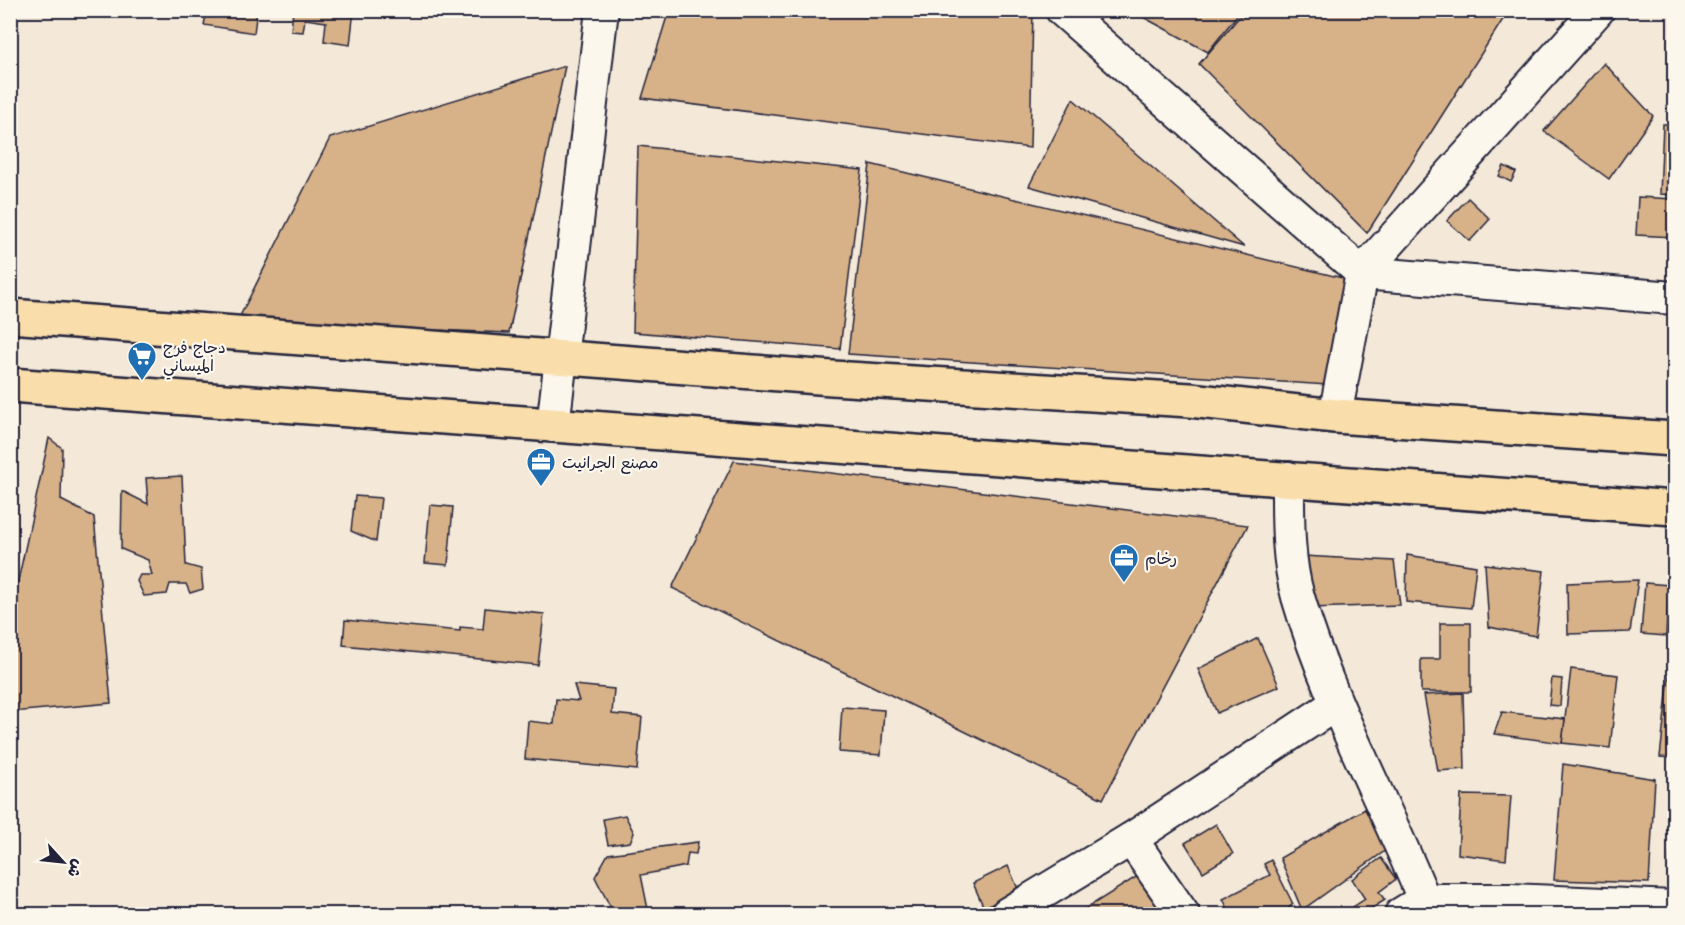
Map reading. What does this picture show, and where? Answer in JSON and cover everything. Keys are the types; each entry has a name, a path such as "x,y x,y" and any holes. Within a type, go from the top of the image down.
{"main road":[{"path":"10,316 561,358 1190,400 1335,416 1674,439"},
{"path":"10,385 553,426 1183,469 1674,508"}],"street":[{"path":"553,426 602,10"},
{"path":"1062,10 1362,273 1674,298"},
{"path":"1335,416 1362,273 1598,10"},
{"path":"1288,478 1288,539 1298,596 1336,704 1418,910 1511,900 1674,907"},
{"path":"1007,915 1131,839 1336,704"},
{"path":"1131,839 1183,915"}],"building":[{"path":"207,10 257,10 254,33 204,25"},
{"path":"293,10 354,10 350,45 324,41 326,22 305,19 303,32 291,31"},
{"path":"669,10 1033,10 1030,148 642,98"},
{"path":"1130,10 1241,10 1208,52"},
{"path":"1245,10 1509,10 1367,233 1199,64"},
{"path":"1604,63 1653,116 1609,179 1544,131"},
{"path":"565,66 509,333 237,322 330,138"},
{"path":"1073,99 1244,247 1029,186"},
{"path":"1663,124 1674,124 1674,195 1660,194"},
{"path":"638,146 862,170 840,349 633,332"},
{"path":"870,164 1359,282 1328,385 848,354"},
{"path":"1504,166 1516,172 1511,182 1499,176"},
{"path":"1638,197 1674,199 1674,237 1636,235"},
{"path":"1468,198 1490,219 1470,241 1447,221"},
{"path":"49,438 62,448 61,500 94,517 111,703 12,712 10,618"},
{"path":"734,461 1248,525 1103,799 672,588"},
{"path":"182,476 186,565 201,569 203,589 190,593 186,584 170,584 167,594 144,596 137,581 140,575 152,575 148,560 121,549 122,491 148,504 146,478"},
{"path":"355,496 381,498 376,542 351,531"},
{"path":"430,505 453,507 448,565 425,563"},
{"path":"1407,555 1476,566 1471,608 1406,602"},
{"path":"1303,556 1394,561 1400,605 1310,608"},
{"path":"1485,564 1544,571 1536,636 1489,627"},
{"path":"1638,580 1630,632 1568,634 1567,583"},
{"path":"1645,583 1669,585 1666,636 1641,634"},
{"path":"485,608 544,614 538,665 343,645 345,620 460,631 460,627 483,629"},
{"path":"1440,623 1471,623 1471,692 1421,692 1421,659 1440,659"},
{"path":"1258,638 1279,686 1217,713 1198,669"},
{"path":"1672,649 1674,649 1674,758 1660,757"},
{"path":"1571,669 1618,675 1610,748 1562,743"},
{"path":"1552,678 1562,679 1560,706 1549,705"},
{"path":"574,685 614,689 612,714 642,717 637,770 525,759 528,721 554,724 556,699 579,701"},
{"path":"1463,693 1465,769 1438,771 1424,695"},
{"path":"842,707 884,710 881,755 839,752"},
{"path":"1502,712 1565,719 1562,743 1494,734"},
{"path":"1563,764 1655,779 1649,883 1554,880"},
{"path":"1461,795 1511,796 1506,860 1458,854"},
{"path":"1365,809 1389,848 1302,910 1280,858"},
{"path":"625,815 634,833 630,842 608,845 603,819"},
{"path":"1216,824 1233,854 1203,872 1185,843"},
{"path":"1672,835 1674,835 1674,901 1667,900"},
{"path":"698,842 696,854 688,853 686,866 641,875 649,914 614,914 595,877 608,854"},
{"path":"1381,858 1396,879 1379,892 1385,900 1363,914 1358,914 1353,907 1365,899 1352,879"},
{"path":"1271,860 1293,904 1282,914 1231,914 1223,899 1270,875 1264,864"},
{"path":"1008,866 1019,891 984,908 973,883"},
{"path":"1144,872 1163,911 1159,914 1077,914"},
{"path":"898,909 899,914 872,914 872,911"}],"place":[{"name":"دجاج فرج الميساني","path":"142,382"},
{"name":"مصنع الجرانيت","path":"541,488"},
{"name":"رخام","path":"1124,584"}]}
